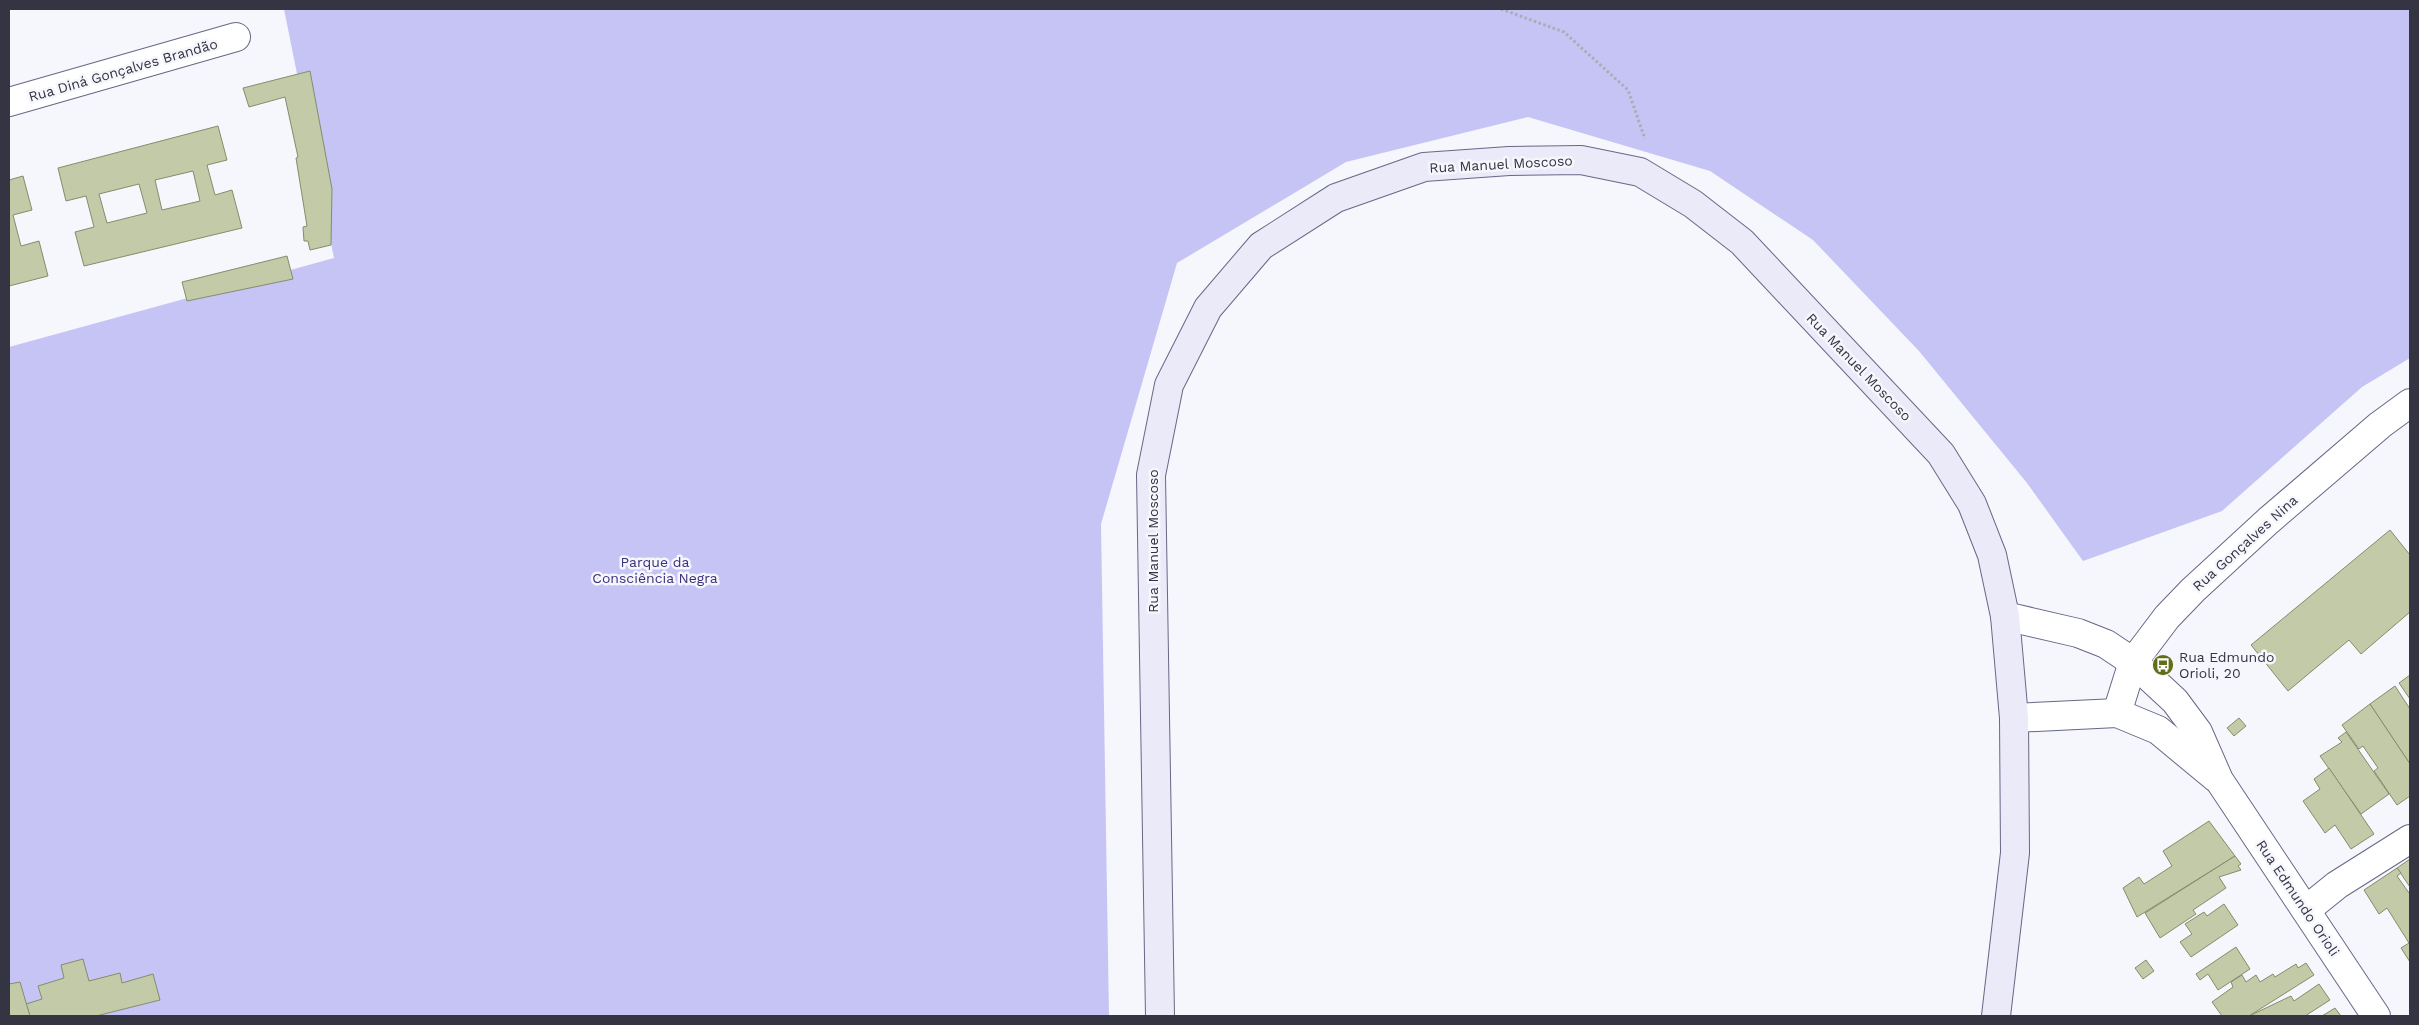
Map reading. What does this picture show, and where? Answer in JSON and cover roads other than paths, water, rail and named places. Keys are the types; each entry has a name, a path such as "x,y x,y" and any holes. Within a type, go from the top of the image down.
{"main road":[{"name":"Rua Manuel Moscoso","path":"1160,1016 1151,475 1169,385 1208,308 1261,246 1336,198 1424,168 1509,161 1581,160 1640,172 1693,204 1742,242 1941,454 1972,504 1992,555 2004,616 2014,718 2015,853 1996,1016"}],"street":[{"name":"Rua Diná Gonçalves Brandão","path":"9,102 236,37"},
{"name":"Rua Gonçalves Nina","path":"2117,713 2133,662 2167,617 2193,590 2365,438 2410,404"},
{"name":"Rua Edmundo Orioli","path":"2004,616 2078,633 2106,644 2133,662 2175,701 2198,732 2219,780 2376,1016"},
{"name":"Rua Edmundo Orioli","path":"2014,718 2117,713 2158,730 2219,780"},
{"path":"2306,910 2337,885 2410,839"}],"place":[{"name":"Rua Edmundo Orioli, 20","path":"2163,665"}],"park label":[{"name":"Parque da Consciência Negra","path":"655,570"}]}
